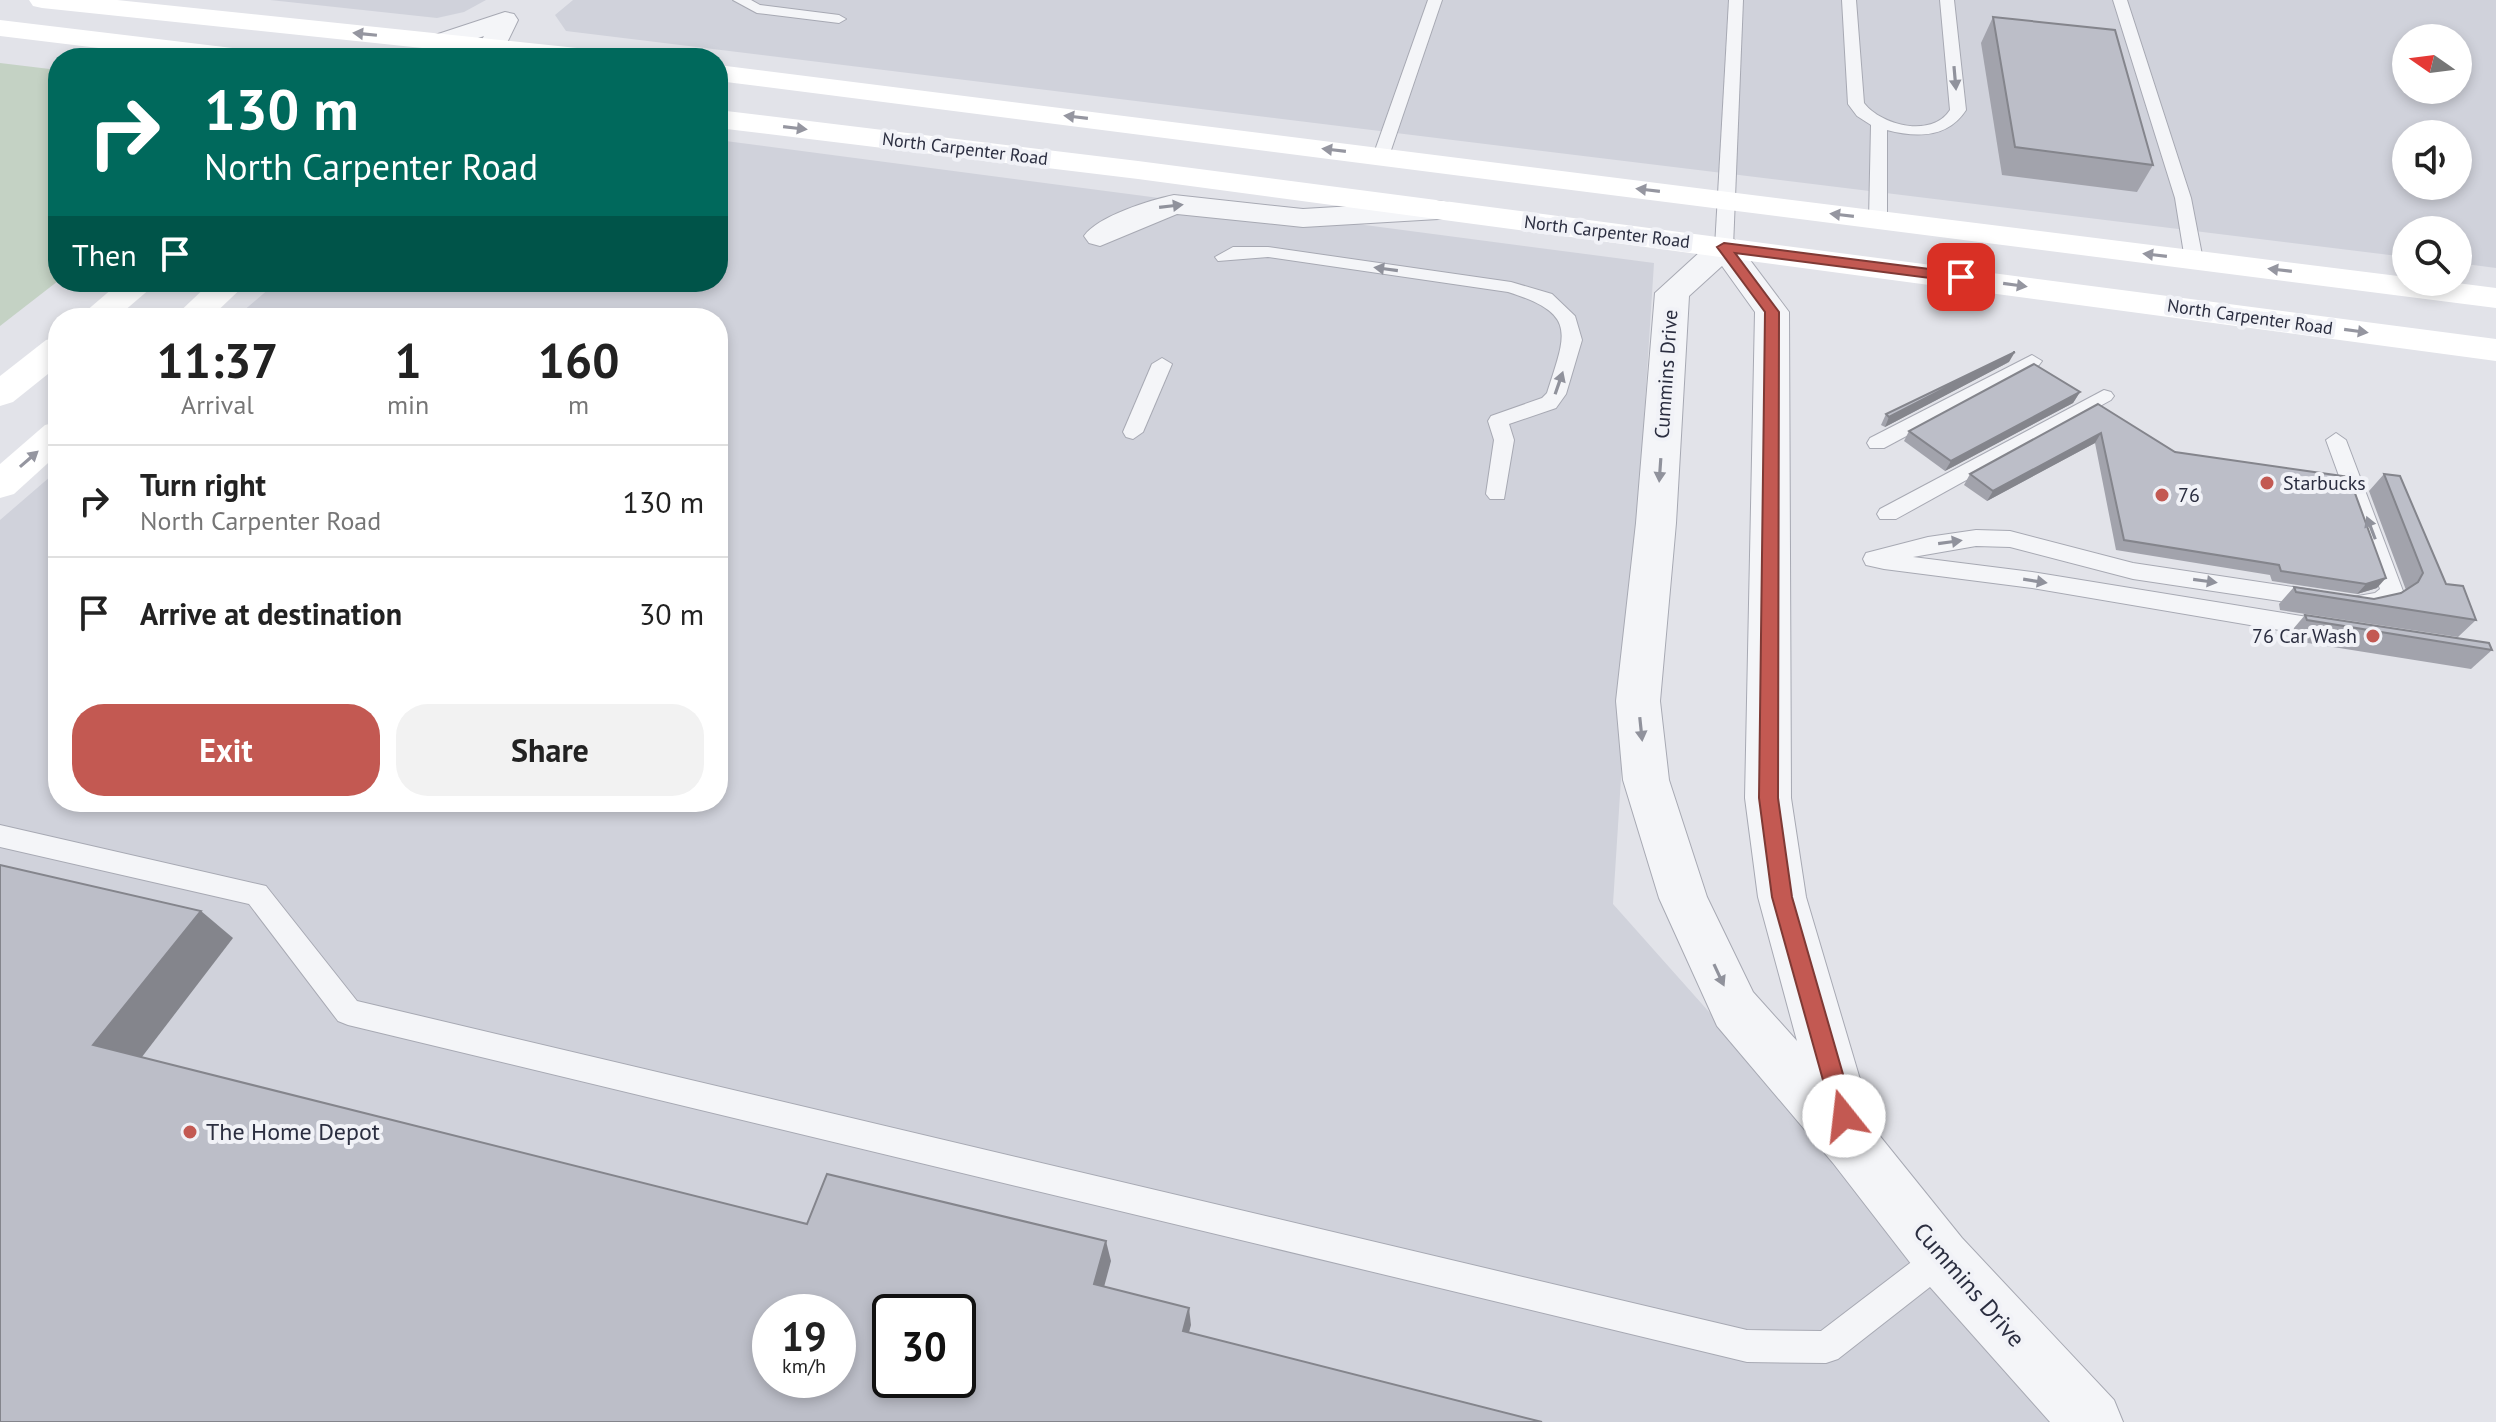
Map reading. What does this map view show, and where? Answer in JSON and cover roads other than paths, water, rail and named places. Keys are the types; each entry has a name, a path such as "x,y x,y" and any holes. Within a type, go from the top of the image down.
{"main road":[{"path":"42,0 416,48"},
{"path":"0,30 48,49"},
{"path":"0,30 160,48"},
{"path":"440,48 500,33 558,48"},
{"path":"728,74 2496,298"},
{"name":"North Carpenter Road","path":"728,120 1724,247 2496,350"},
{"path":"96,308 114,292"},
{"path":"108,308 128,292"},
{"path":"201,308 220,292"},
{"path":"6,389 48,353"},
{"path":"0,485 48,443"}],"street":[{"path":"1100,236 1133,219 1174,204 1303,218 1438,210"},
{"name":"Cummins Drive","path":"1852,1144 1782,897 1768,798 1772,312 1724,247 1672,293 1656,523 1638,701 1646,780 1683,898 1735,1009 1852,1144 1942,1258 2092,1422"}],"lane":[{"path":"740,0 757,9 839,19"},
{"path":"1381,156 1435,0"},
{"path":"1724,247 1736,0"},
{"path":"1849,0 1856,104 1861,114 1879,125 1905,129 1933,128 1951,121 1958,110 1947,0"},
{"path":"2120,0 2183,198 2194,260"},
{"path":"1878,220 1879,125"},
{"path":"1224,257 1233,252 1268,252 1511,287 1546,298 1566,316 1573,340 1556,394 1541,408 1498,421 1504,440 1497,494"},
{"path":"1877,443 2032,361"},
{"path":"1133,432 1162,364"},
{"path":"1888,514 2104,396"},
{"path":"2336,440 2392,591 2381,601 2357,605 2133,571 2010,539 1976,538 1928,545 1874,559 2032,580 2343,632"},
{"path":"0,836 257,894 348,1012 1747,1346 1826,1347 1942,1258"}],"place":[{"name":"Starbucks","path":"2267,483"},
{"name":"76","path":"2162,495"},
{"name":"76 Car Wash","path":"2373,636"},
{"name":"The Home Depot","path":"190,1132"}]}
